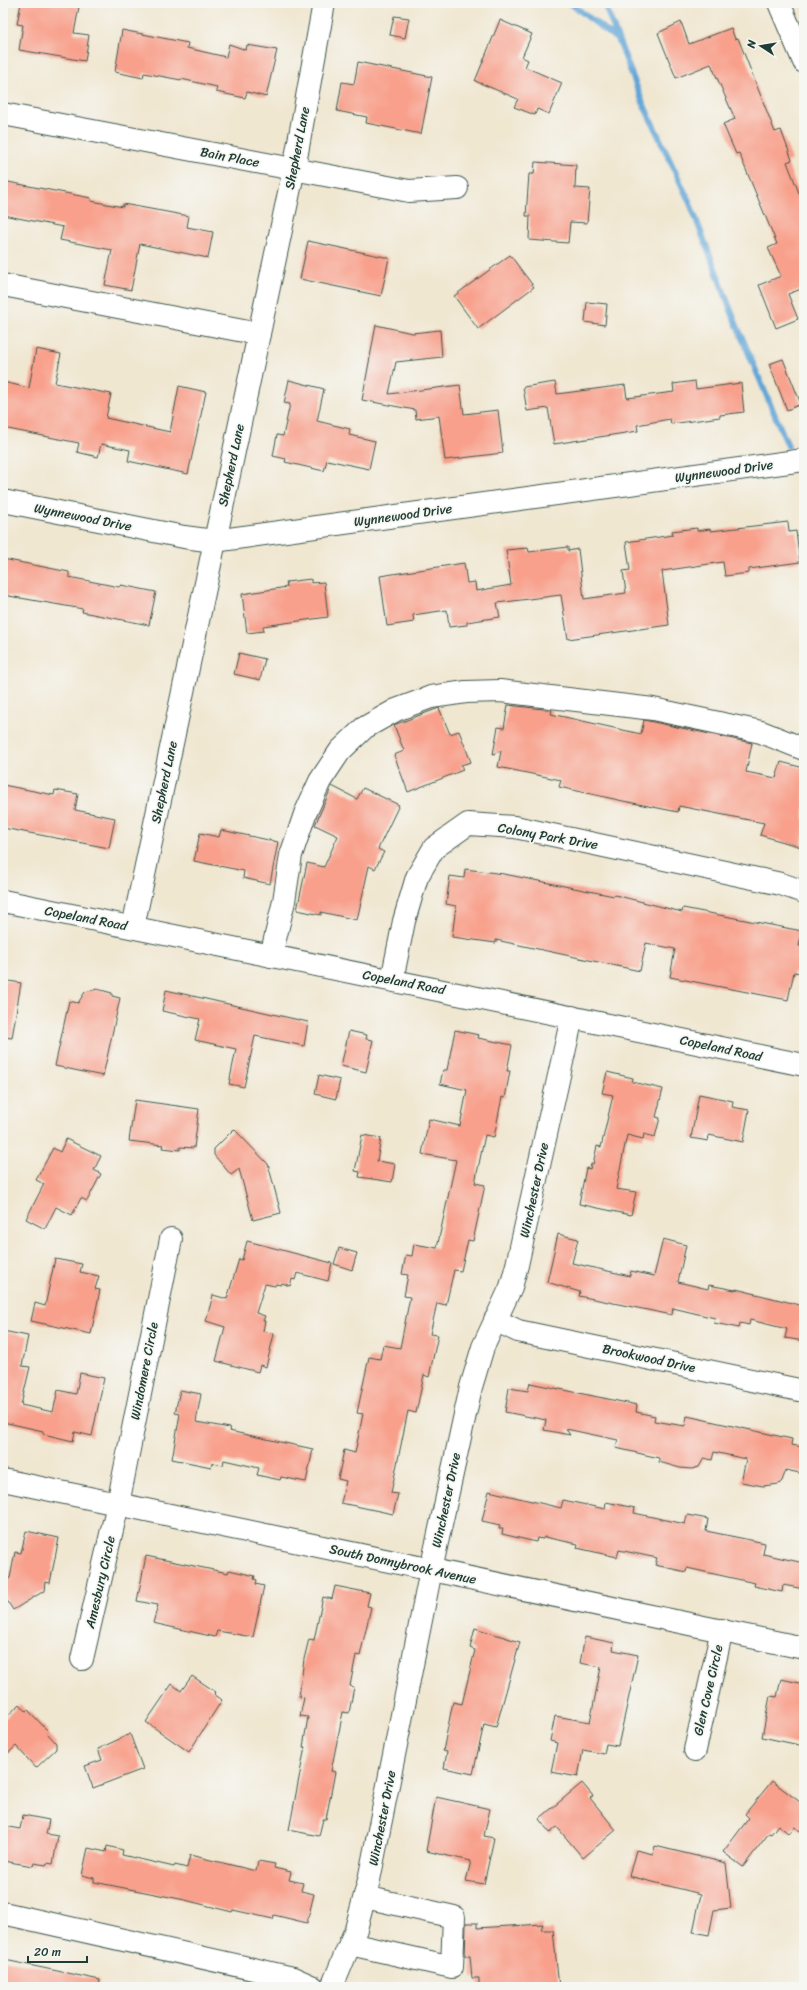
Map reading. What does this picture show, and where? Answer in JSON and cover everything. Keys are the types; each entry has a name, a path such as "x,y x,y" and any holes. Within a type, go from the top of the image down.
{"street":[{"name":"Shepherd Lane","path":"133,927 294,169 324,3"},
{"path":"779,3 804,62"},
{"name":"Bain Place","path":"3,114 409,191 457,188"},
{"path":"3,285 259,334"},
{"name":"Wynnewood Drive","path":"3,501 184,537 214,541 804,460"},
{"path":"271,956 284,901 291,855 305,814 320,781 340,751 364,728 396,710 431,697 466,692 500,691 653,709 761,732 804,749"},
{"name":"Colony Park Drive","path":"392,980 404,921 417,877 434,848 468,824 515,827 781,884 804,892"},
{"name":"Copeland Road","path":"3,901 804,1065"},
{"name":"Winchester Drive","path":"332,1987 356,1929 365,1897 431,1570 471,1387 483,1347 511,1287 572,1017"},
{"name":"Windomere Circle","path":"118,1504 171,1239"},
{"name":"Brookwood Drive","path":"495,1320 518,1331 804,1391"},
{"name":"South Donnybrook Avenue","path":"3,1480 804,1648"},
{"name":"Amesbury Circle","path":"82,1659 118,1504"},
{"name":"Glen Cove Circle","path":"695,1750 722,1630"},
{"path":"350,1944 452,1967 454,1917 365,1897"},
{"path":"3,1912 293,1978 313,1987"}],"building":[{"path":"21,3 57,3 79,7 74,33 89,35 85,61 19,50 23,25 17,24"},
{"path":"394,16 409,18 405,38 390,35"},
{"path":"500,20 532,34 522,57 528,60 525,67 562,83 549,114 537,109 535,115 514,107 518,99 475,81"},
{"path":"681,22 689,44 731,28 735,39 738,38 775,132 781,130 792,160 787,162 804,206 804,288 788,294 798,319 776,328 759,285 781,276 768,248 777,244 739,153 736,154 723,124 735,119 711,64 676,78 658,33"},
{"path":"122,30 188,43 187,48 226,57 229,44 246,50 247,45 277,50 266,97 247,92 245,98 216,92 217,87 181,79 144,73 143,78 115,72"},
{"path":"358,62 432,77 421,134 366,123 367,117 337,111 342,82 354,84"},
{"path":"535,162 576,165 575,188 590,189 587,223 570,222 568,243 529,240 530,216 526,216 529,174 534,174"},
{"path":"3,181 91,198 91,201 123,207 123,204 189,216 187,227 213,232 208,258 140,244 131,290 105,285 112,250 60,240 63,227 3,215"},
{"path":"308,241 389,258 381,296 300,279"},
{"path":"510,255 534,287 478,329 454,296"},
{"path":"587,302 607,304 605,325 585,322"},
{"path":"376,325 412,333 440,330 442,357 396,362 389,394 460,385 464,414 498,410 503,453 445,460 439,416 416,419 415,410 362,400"},
{"path":"36,349 61,354 55,383 111,394 106,418 170,432 179,386 206,392 188,474 128,461 130,450 101,444 98,457 77,452 79,443 3,428 3,382 29,388"},
{"path":"783,359 801,404 787,410 769,364"},
{"path":"289,380 324,389 317,421 350,429 349,435 375,441 369,469 327,460 324,471 285,462 286,459 273,456 277,435 283,436 290,404 284,403"},
{"path":"695,381 696,389 741,383 744,412 671,424 670,419 637,425 638,431 554,444 548,408 527,411 523,387 555,382 557,394 625,385 627,398 674,392 673,384"},
{"path":"788,522 789,532 796,531 800,562 749,569 749,573 725,576 723,562 662,571 669,625 568,639 561,595 497,603 500,617 467,622 467,625 449,627 447,610 413,615 414,622 387,626 380,576 464,563 467,583 475,582 476,591 511,585 506,550 528,548 529,552 568,547 568,551 578,549 584,599 626,593 623,571 630,570 626,542 673,535 672,531 697,528 697,531 710,529 711,531"},
{"path":"3,559 69,572 69,577 119,587 121,585 156,592 149,625 82,612 83,609 3,595"},
{"path":"311,579 311,583 324,582 328,617 263,626 264,631 247,633 242,594 287,587 286,582"},
{"path":"239,653 265,659 260,680 234,674"},
{"path":"508,705 552,710 551,714 641,734 644,720 752,743 746,772 776,778 781,762 804,768 804,835 801,847 760,835 764,823 679,806 678,812 623,801 559,787 561,780 498,767 501,751 493,754 498,727 504,728"},
{"path":"439,708 450,734 459,731 471,762 461,765 463,770 408,792 394,755 404,751 394,725"},
{"path":"3,785 54,795 55,790 78,794 75,810 115,818 109,848 3,828"},
{"path":"332,786 357,799 363,788 399,805 378,849 384,852 375,869 369,866 357,920 321,912 321,915 297,910 307,863 324,867 338,836 315,825"},
{"path":"221,830 278,842 270,884 243,878 244,871 194,861 200,833 219,837"},
{"path":"465,869 504,874 615,895 682,912 683,908 802,931 799,946 804,947 801,973 794,972 788,1000 670,977 675,949 646,943 640,971 496,940 496,943 452,937 456,906 446,904 450,876 464,878"},
{"path":"3,980 21,983 12,1038 3,1037"},
{"path":"97,989 112,993 112,996 120,998 103,1076 55,1066 69,1001 78,1003 85,992"},
{"path":"166,990 308,1022 304,1046 255,1036 244,1087 229,1084 236,1049 195,1040 200,1019 162,1011"},
{"path":"455,1030 479,1035 478,1038 512,1045 507,1071 510,1071 505,1098 502,1097 494,1137 485,1135 475,1183 485,1185 473,1241 468,1240 461,1271 454,1270 446,1305 437,1303 430,1334 438,1335 429,1377 424,1375 416,1413 408,1411 391,1493 398,1494 393,1514 341,1503 346,1481 338,1479 344,1450 355,1453 363,1414 357,1413 369,1357 380,1359 383,1345 400,1348 410,1297 404,1296 408,1275 402,1274 406,1255 412,1256 414,1244 437,1248 456,1160 422,1154 429,1119 460,1126 467,1090 440,1084 443,1070 447,1070"},
{"path":"349,1031 367,1035 366,1039 373,1040 366,1072 341,1066"},
{"path":"607,1072 633,1078 632,1082 663,1089 656,1117 660,1118 655,1137 644,1134 643,1139 627,1135 616,1189 636,1192 631,1215 579,1204 586,1168 590,1169 591,1164 593,1164 597,1146 601,1147 613,1095 602,1093"},
{"path":"319,1075 340,1080 336,1099 315,1094"},
{"path":"699,1094 733,1101 732,1107 749,1110 743,1142 709,1135 708,1141 691,1138"},
{"path":"135,1100 199,1109 194,1148 180,1147 180,1150 162,1148 163,1145 129,1141"},
{"path":"234,1129 268,1164 281,1213 253,1220 239,1169 231,1175 214,1155 214,1149"},
{"path":"362,1135 381,1138 377,1161 395,1164 392,1182 359,1177 360,1172 355,1171"},
{"path":"66,1139 101,1156 94,1170 101,1174 87,1201 81,1198 72,1215 56,1207 45,1229 26,1219 44,1184 36,1180 53,1148 60,1152"},
{"path":"558,1234 578,1239 572,1263 630,1276 631,1271 654,1276 663,1239 686,1245 678,1282 708,1289 709,1285 736,1289 804,1306 804,1341 785,1338 787,1329 750,1320 749,1325 740,1323 739,1328 714,1323 715,1318 673,1308 672,1315 579,1296 580,1292 547,1282"},
{"path":"247,1241 332,1263 328,1281 297,1273 295,1280 292,1279 290,1286 282,1283 281,1285 276,1284 275,1286 265,1284 256,1313 265,1316 263,1321 265,1321 263,1331 274,1334 266,1367 260,1365 258,1372 216,1361 225,1327 206,1321 213,1295 227,1299 239,1259 242,1260"},
{"path":"339,1248 357,1253 352,1270 334,1264"},
{"path":"55,1259 82,1264 80,1272 99,1276 95,1289 100,1290 91,1334 31,1321 35,1303 45,1306"},
{"path":"3,1331 28,1336 22,1366 30,1367 21,1405 53,1412 58,1390 76,1394 80,1373 104,1378 92,1436 75,1432 73,1441 43,1434 43,1431 3,1422"},
{"path":"530,1383 637,1405 636,1412 655,1416 654,1421 685,1426 687,1416 792,1439 791,1445 804,1447 804,1474 786,1470 782,1481 779,1484 763,1486 741,1482 746,1459 714,1452 712,1460 704,1458 699,1467 692,1469 680,1468 659,1462 659,1458 616,1448 618,1440 566,1429 570,1435 544,1430 546,1420 505,1412 509,1388 528,1391"},
{"path":"180,1390 201,1394 196,1422 230,1428 229,1431 313,1449 306,1482 281,1477 280,1480 257,1475 259,1468 224,1460 223,1465 212,1463 211,1467 172,1459 180,1414 175,1413"},
{"path":"489,1491 561,1508 563,1500 605,1509 606,1502 635,1508 634,1513 685,1524 687,1515 708,1519 706,1531 765,1543 763,1554 804,1563 804,1589 783,1585 782,1592 754,1586 755,1583 687,1568 686,1572 655,1565 657,1558 619,1550 617,1557 577,1548 578,1544 544,1537 543,1539 537,1538 536,1542 502,1534 503,1529 499,1529 500,1525 482,1521"},
{"path":"26,1531 59,1538 50,1583 45,1582 44,1591 13,1610 3,1594 3,1583 10,1578 15,1552 21,1553"},
{"path":"146,1556 228,1573 229,1570 255,1576 254,1579 257,1580 256,1584 264,1586 253,1637 217,1631 215,1637 153,1623 158,1605 137,1601"},
{"path":"335,1586 370,1593 367,1606 371,1607 360,1656 356,1655 350,1686 354,1687 349,1713 343,1712 331,1771 335,1772 326,1819 323,1819 319,1836 289,1830 305,1747 303,1747 308,1717 300,1716 304,1698 299,1697 304,1659 309,1639 314,1640 323,1597 332,1599"},
{"path":"475,1628 520,1642 496,1727 484,1724 473,1774 444,1768 447,1752 443,1751 453,1702 462,1704 475,1650 470,1648"},
{"path":"585,1637 614,1643 613,1650 638,1655 618,1746 606,1744 604,1754 583,1750 578,1777 551,1772 557,1743 550,1741 555,1716 590,1722 601,1667 580,1663"},
{"path":"192,1676 216,1692 214,1694 222,1700 189,1752 146,1722 172,1684 181,1691"},
{"path":"781,1679 804,1684 804,1746 762,1737 770,1696 777,1697"},
{"path":"20,1704 26,1711 28,1710 48,1731 47,1733 56,1743 56,1749 36,1768 16,1746 3,1758 3,1720"},
{"path":"130,1734 143,1769 93,1788 85,1766 102,1760 98,1749"},
{"path":"772,1781 804,1805 804,1834 795,1827 789,1834 778,1825 771,1834 769,1833 743,1867 723,1852 749,1818 745,1814"},
{"path":"582,1783 593,1796 590,1798 616,1830 583,1858 557,1827 550,1833 539,1819"},
{"path":"436,1797 490,1809 484,1836 494,1838 484,1884 466,1881 471,1861 426,1851"},
{"path":"23,1815 49,1820 46,1834 58,1836 53,1864 47,1863 46,1865 34,1863 33,1866 3,1861 3,1826 20,1829"},
{"path":"107,1846 123,1850 122,1855 174,1867 175,1865 187,1868 190,1855 256,1871 258,1861 275,1864 274,1868 291,1872 289,1880 303,1883 301,1891 314,1894 307,1923 274,1915 273,1919 233,1910 232,1912 185,1900 94,1882 94,1878 82,1875 88,1848 106,1852"},
{"path":"655,1846 726,1863 731,1908 714,1910 709,1935 693,1932 701,1894 629,1876 636,1850 653,1854"},
{"path":"466,1923 477,1923 477,1928 543,1924 541,1930 553,1930 559,1987 479,1987 479,1978 472,1978 470,1956 465,1956"},
{"path":"5,1960 100,1980 99,1987 3,1987"}],"waterway":[{"path":"570,3 618,40"},
{"path":"604,3 643,103 690,203 735,321 788,446"},
{"path":"800,478 804,490"}]}
